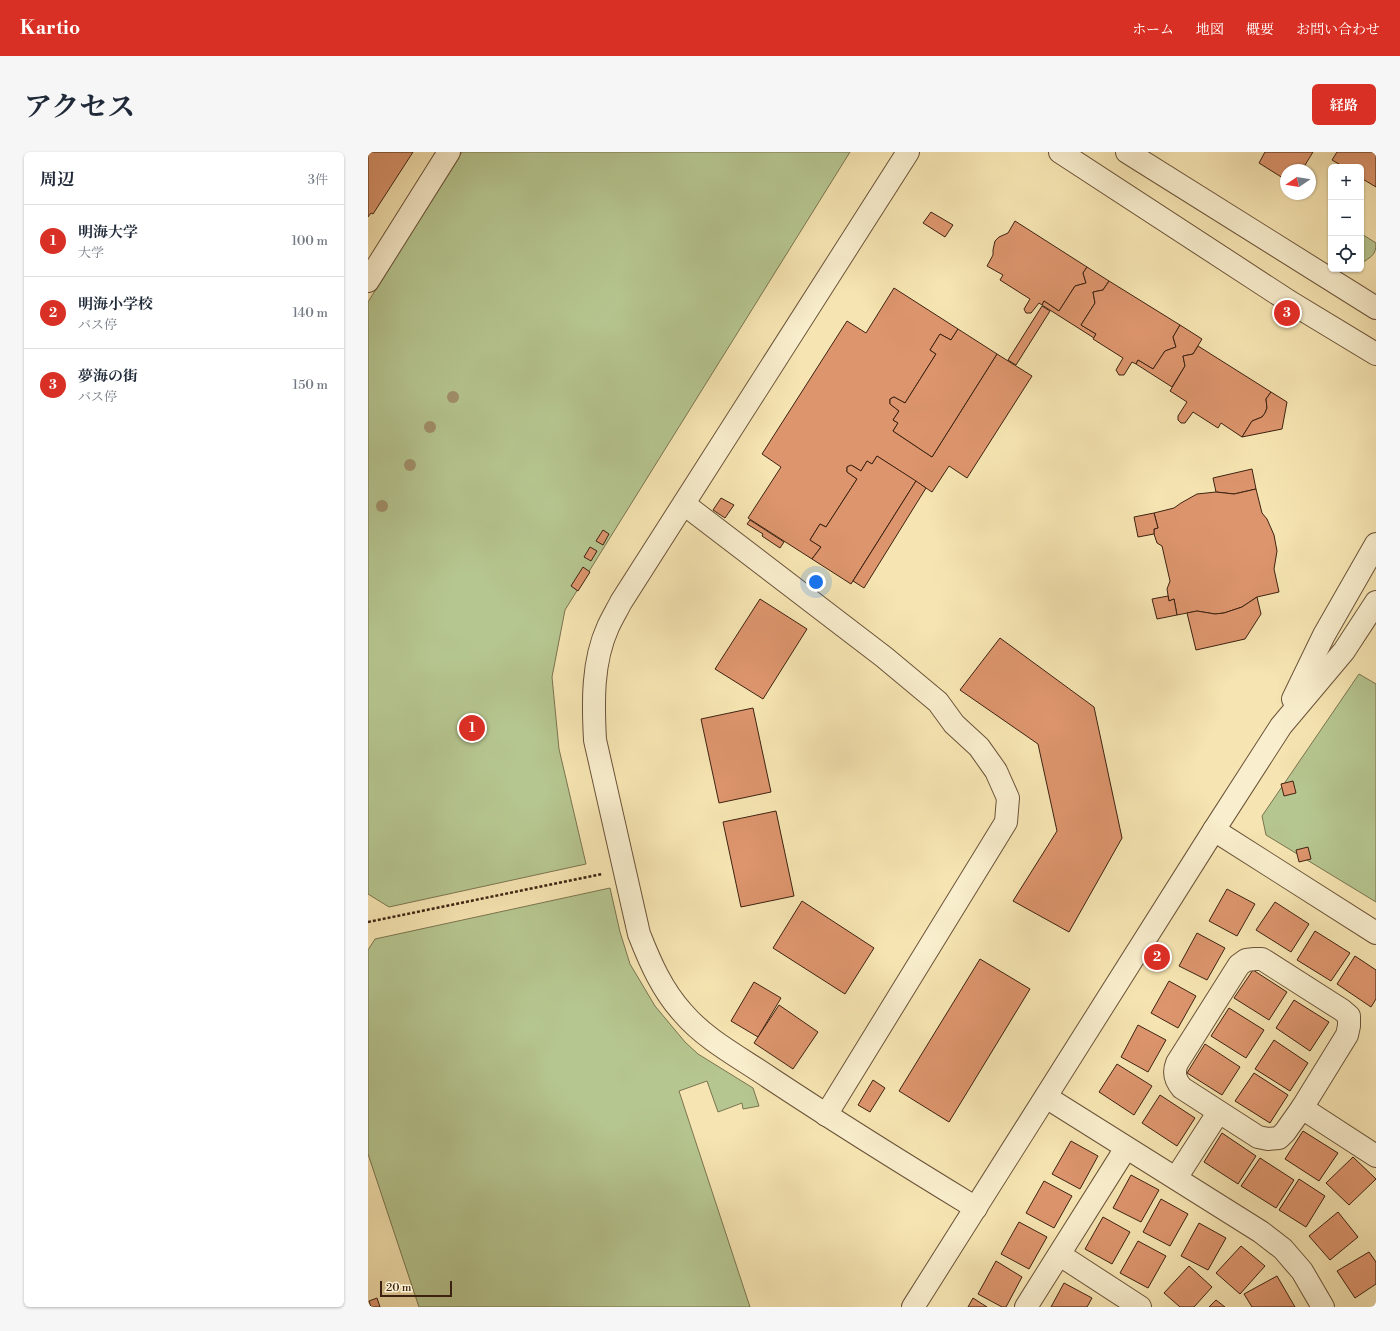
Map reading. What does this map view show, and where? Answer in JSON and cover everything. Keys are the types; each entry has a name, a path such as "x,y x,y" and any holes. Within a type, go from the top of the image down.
{"street":[{"path":"368,280 449,152"},
{"path":"908,152 614,615 606,635 596,675 594,713 595,740 639,934 649,961 664,989 683,1014 706,1035 826,1115 976,1208"},
{"path":"1060,152 1290,302 1376,354"},
{"path":"1127,152 1376,308"},
{"path":"684,504 884,657 938,702 954,724 979,747 996,771 1008,798 1006,822 826,1115"},
{"path":"1281,726 1324,635 1376,544"},
{"path":"913,1307 1281,726 1344,651 1376,602"},
{"path":"1214,830 1376,933"},
{"path":"1255,958 1262,959 1349,1016 1349,1026 1346,1035 1302,1108 1282,1135 1278,1138 1268,1139 1258,1137 1218,1113 1182,1088 1176,1082 1174,1071 1177,1063 1239,965 1246,960 1255,958"},
{"path":"1046,1097 1261,1232 1284,1249 1302,1271 1323,1307"},
{"path":"1302,1108 1376,1156"},
{"path":"1176,1178 1218,1113"},
{"path":"1026,1307 1126,1148"},
{"path":"1060,1255 1140,1307"}],"path":[{"path":"368,922 624,870"}],"green space":[{"path":"462,152 850,152 565,610 552,677 559,749 586,864 389,907 368,894 368,302"},
{"path":"1364,236 1376,243 1375,251 1364,262"},
{"path":"1359,674 1376,684 1376,902 1266,835 1262,816"},
{"path":"610,888 620,932 630,964 655,1006 685,1042 698,1054 753,1088 759,1106 743,1109 742,1103 718,1112 707,1081 679,1091 750,1307 419,1307 368,1154 368,950 375,939"}],"building":[{"path":"368,152 413,152 373,214 371,213 368,217"},
{"path":"1265,152 1313,152 1306,164 1280,164 1280,176 1259,163"},
{"path":"1337,152 1376,152 1376,187 1364,180 1364,164 1339,164 1332,160"},
{"path":"931,212 953,225 945,237 923,223"},
{"path":"1015,221 1087,267 1083,273 1086,283 1075,286 1059,311 1044,301 1042,305 1039,303 1031,313 1026,313 1024,309 1030,299 1000,280 1003,275 987,266 993,255 995,241 999,237 1008,233"},
{"path":"1087,267 1109,281 1103,290 1093,292 1095,303 1081,325 1096,334 1094,338 1042,305 1044,301 1059,311 1075,286 1086,283 1083,273"},
{"path":"1109,281 1180,325 1173,337 1176,347 1165,351 1153,369 1138,360 1136,364 1132,362 1124,375 1119,375 1116,370 1123,358 1093,339 1096,334 1081,325 1095,303 1093,292 1103,290"},
{"path":"894,288 958,329 951,340 940,334 930,350 936,354 905,403 894,397 890,399 890,404 899,411 893,420 898,423 893,431 932,457 997,354 1032,376 967,478 949,466 932,492 877,456 872,464 867,461 861,471 853,466 847,467 847,472 857,479 826,527 820,524 810,540 821,547 812,559 748,518 781,467 762,454 847,321 866,333"},
{"path":"1042,306 1050,311 1016,365 1008,360"},
{"path":"1180,325 1202,339 1193,354 1183,356 1185,366 1172,387 1136,364 1138,360 1153,369 1165,351 1176,347 1173,337"},
{"path":"958,329 997,354 932,457 893,431 898,423 893,420 899,411 890,404 890,399 894,397 905,403 936,354 930,350 940,334 951,340"},
{"path":"1198,346 1271,392 1266,399 1267,408 1265,413 1262,417 1252,421 1242,437 1221,423 1218,428 1193,412 1185,423 1181,423 1178,420 1178,416 1187,402 1170,391 1185,366 1183,356 1193,354"},
{"path":"1271,392 1287,402 1282,429 1242,437 1252,421 1262,417 1265,413 1267,408 1266,399"},
{"path":"877,456 916,481 851,584 812,559 821,547 810,540 820,524 826,527 857,479 847,472 847,467 851,465 861,471 867,461 872,464"},
{"path":"1252,469 1256,489 1234,494 1216,492 1213,478"},
{"path":"916,481 926,488 864,588 853,581"},
{"path":"1256,489 1262,513 1267,519 1274,535 1277,551 1274,569 1279,592 1257,597 1242,607 1224,613 1215,614 1197,611 1177,615 1174,599 1169,601 1167,589 1170,581 1162,546 1157,543 1154,534 1154,529 1158,528 1154,513 1174,508 1197,494 1216,492 1234,494"},
{"path":"721,498 734,505 725,518 713,510"},
{"path":"1154,513 1158,528 1154,529 1154,534 1138,537 1134,517"},
{"path":"750,520 784,542 780,548 762,536 763,534 747,524"},
{"path":"603,530 609,534 603,545 596,541"},
{"path":"590,547 597,551 591,561 584,557"},
{"path":"583,567 590,572 578,591 571,586"},
{"path":"1168,596 1169,601 1174,599 1177,615 1157,619 1152,599"},
{"path":"1257,597 1261,614 1245,639 1196,650 1187,613 1197,611 1215,614 1224,613 1242,607"},
{"path":"760,599 807,629 763,699 715,669"},
{"path":"1000,638 1094,707 1122,838 1069,932 1013,901 1057,831 1038,744 960,690"},
{"path":"753,708 771,792 719,803 701,719"},
{"path":"1293,781 1296,793 1284,796 1281,784"},
{"path":"776,811 794,896 741,907 723,822"},
{"path":"1308,847 1311,859 1299,862 1296,850"},
{"path":"1227,889 1255,904 1237,936 1209,921"},
{"path":"802,901 874,948 845,994 773,948"},
{"path":"1275,902 1309,924 1291,952 1256,930"},
{"path":"1315,931 1350,953 1331,981 1297,960"},
{"path":"1197,933 1225,948 1207,980 1179,966"},
{"path":"1355,956 1376,970 1376,999 1371,1007 1337,984"},
{"path":"980,959 1030,989 949,1122 899,1091"},
{"path":"1253,970 1287,992 1269,1020 1234,998"},
{"path":"1169,981 1196,996 1178,1028 1151,1013"},
{"path":"754,982 781,998 758,1037 731,1021"},
{"path":"1294,1000 1329,1022 1310,1051 1276,1028"},
{"path":"779,1005 818,1032 793,1069 754,1043"},
{"path":"1229,1008 1264,1030 1246,1058 1211,1036"},
{"path":"1138,1025 1166,1040 1148,1072 1121,1057"},
{"path":"1274,1040 1308,1063 1290,1091 1255,1069"},
{"path":"1205,1044 1240,1067 1222,1095 1187,1073"},
{"path":"1117,1064 1152,1086 1134,1115 1099,1092"},
{"path":"1254,1073 1288,1095 1270,1123 1235,1101"},
{"path":"873,1080 885,1088 870,1112 858,1105"},
{"path":"1160,1095 1195,1118 1177,1146 1142,1123"},
{"path":"1303,1131 1338,1153 1319,1181 1285,1159"},
{"path":"1222,1133 1256,1156 1238,1184 1204,1162"},
{"path":"1071,1141 1098,1156 1080,1189 1052,1174"},
{"path":"1353,1157 1376,1179 1349,1205 1326,1183"},
{"path":"1260,1158 1294,1180 1276,1208 1241,1186"},
{"path":"1131,1175 1159,1190 1141,1222 1113,1208"},
{"path":"1299,1179 1325,1196 1306,1227 1279,1210"},
{"path":"1044,1181 1072,1196 1054,1228 1026,1213"},
{"path":"1161,1199 1188,1214 1170,1246 1143,1232"},
{"path":"1338,1212 1358,1237 1330,1260 1309,1236"},
{"path":"1103,1217 1130,1232 1112,1264 1085,1249"},
{"path":"1019,1222 1047,1237 1029,1269 1001,1254"},
{"path":"1199,1223 1226,1238 1208,1270 1181,1256"},
{"path":"1138,1241 1166,1256 1148,1288 1120,1273"},
{"path":"1241,1246 1265,1266 1240,1294 1216,1273"},
{"path":"1369,1252 1376,1262 1376,1284 1355,1298 1337,1271"},
{"path":"996,1261 1022,1277 1006,1307 1002,1307 978,1294"},
{"path":"1189,1266 1212,1287 1194,1307 1180,1307 1164,1293"},
{"path":"1277,1276 1295,1307 1252,1307 1244,1294"},
{"path":"1064,1283 1092,1298 1087,1307 1051,1307"},
{"path":"377,1298 380,1307 371,1307 369,1301"},
{"path":"973,1298 987,1307 968,1307"},
{"path":"1216,1300 1225,1307 1209,1307"}],"place":[{"name":"夢海の街","path":"1287,313"},
{"name":"明海大学","path":"472,728"},
{"name":"明海小学校","path":"1157,957"}]}
